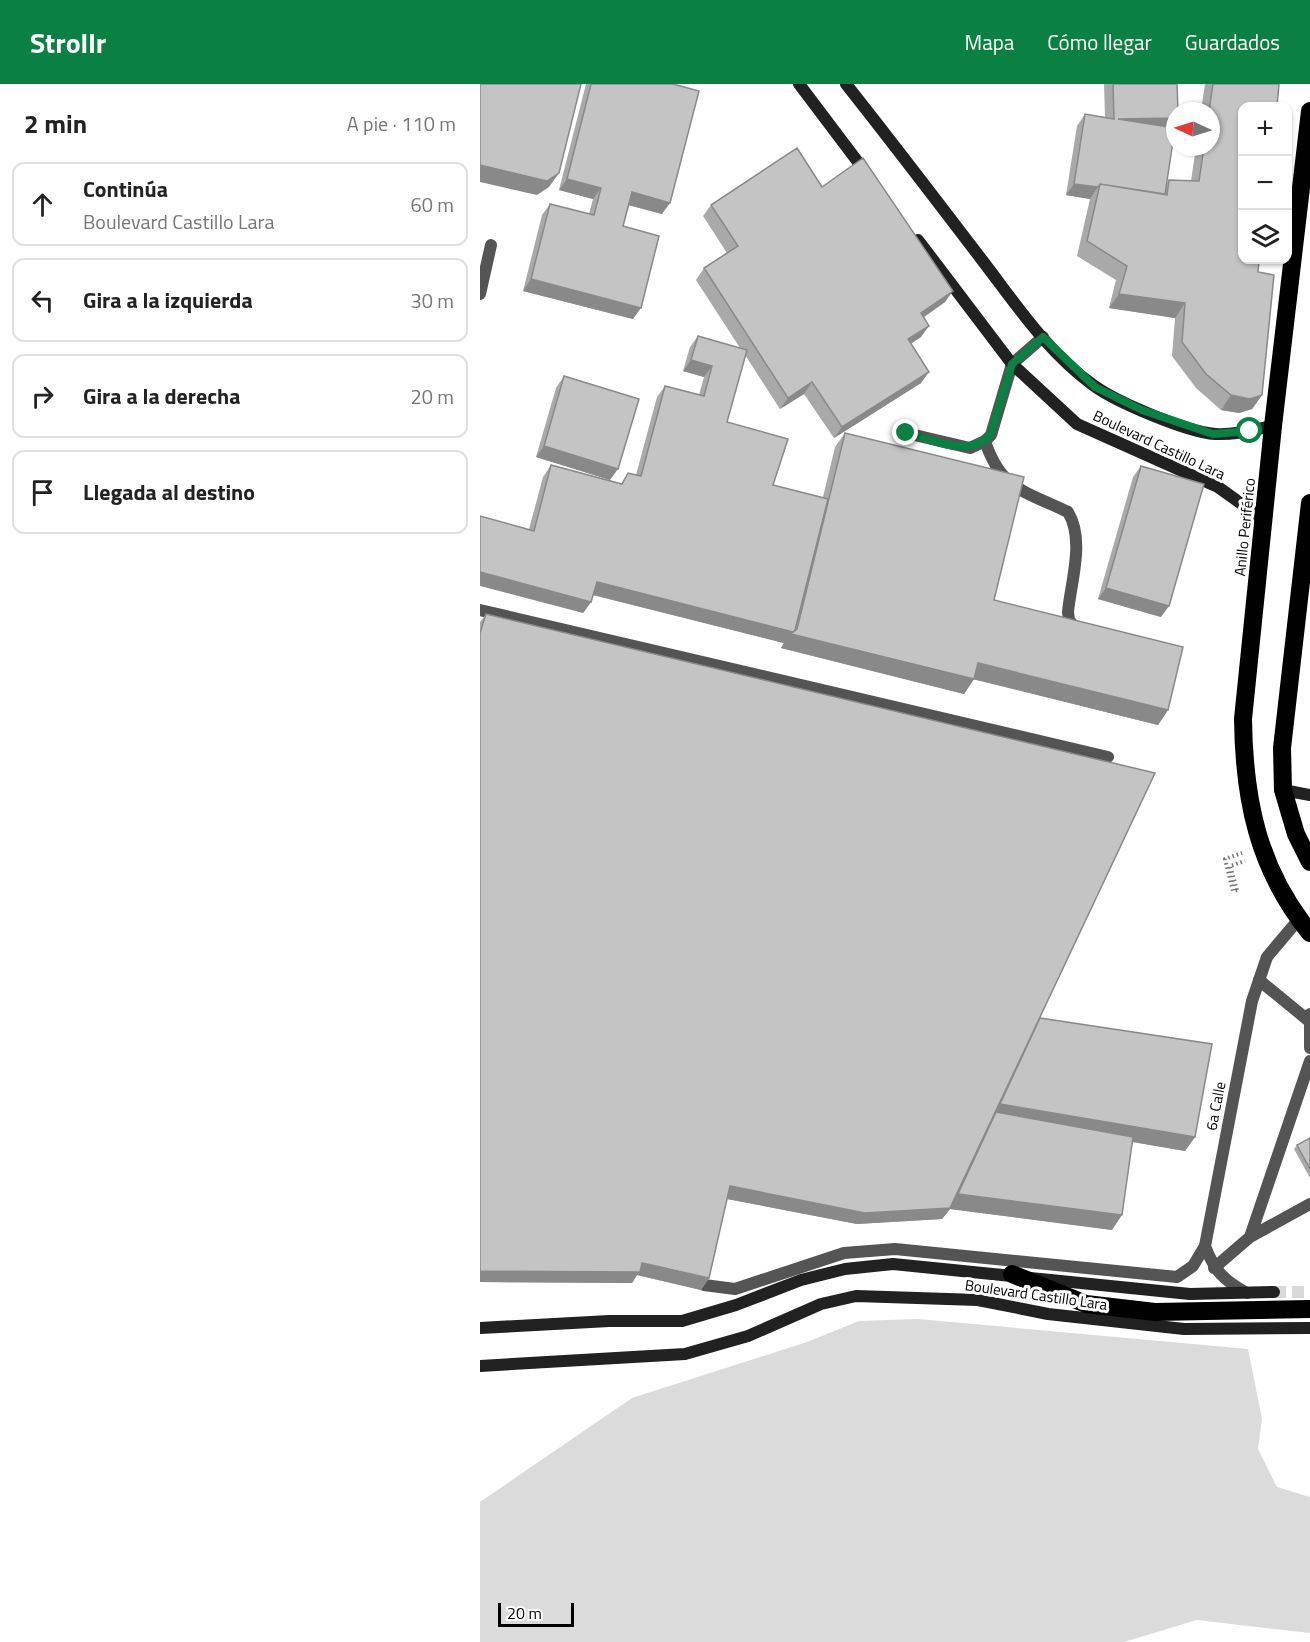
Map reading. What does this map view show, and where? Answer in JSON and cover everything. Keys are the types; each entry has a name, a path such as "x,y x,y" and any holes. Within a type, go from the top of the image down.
{"highway":[{"name":"Anillo Periférico","path":"1304,926 1281,889 1253,825 1244,760 1244,720 1273,426 1310,111"},
{"path":"1310,503 1283,722 1283,790 1296,834 1310,862"},
{"path":"1012,1274 1086,1304 1155,1312 1310,1309"}],"street":[{"path":"799,84 877,186"},
{"name":"Boulevard Castillo Lara","path":"846,84 1043,337 1095,387 1142,410 1213,434 1239,433 1273,426"},
{"name":"Boulevard Castillo Lara","path":"912,233 1012,364 1077,424 1218,487 1264,520"},
{"path":"480,294 491,245"},
{"path":"906,433 970,448 985,441 990,435 1012,364 1043,337"},
{"path":"985,441 991,460 1013,486 1068,512 1077,534 1068,620 1076,630 1086,632"},
{"path":"480,610 1108,757"},
{"path":"1283,790 1310,795"},
{"name":"6a Calle","path":"1204,1246 1252,1000 1267,957 1304,926"},
{"path":"1259,980 1309,1017 1310,1048"},
{"path":"1250,1237 1310,1061"},
{"path":"1214,1268 1250,1237 1310,1204"},
{"path":"1204,1246 1214,1268 1227,1282 1247,1293"},
{"path":"704,1285 735,1289 844,1253 895,1249 1177,1277 1193,1266 1204,1246"},
{"name":"Boulevard Castillo Lara","path":"480,1328 609,1321 682,1321 736,1305 801,1280 845,1269 893,1264 1012,1274 1190,1294 1274,1292"},
{"name":"Boulevard Castillo Lara","path":"480,1366 685,1354 748,1336 821,1304 856,1296 978,1300 1048,1314 1184,1329 1310,1328"}],"path":[{"path":"1229,866 1238,890 1233,891 1229,866"}],"shaded area":[{"path":"918,1319 1248,1349 1262,1419 1258,1449 1277,1487 1310,1497 1310,1633 1197,1620 1124,1642 480,1642 480,1502 632,1398 807,1342 859,1321"}],"building":[{"path":"480,84 581,84 559,173 547,181 480,165"},
{"path":"591,84 673,84 699,91 670,203 632,192 623,226 659,236 641,308 531,279 550,204 594,215 601,188 567,179"},
{"path":"1113,84 1177,84 1178,102 1166,102 1166,118 1118,119 1166,127 1166,156 1171,156 1165,194 1100,184 1098,187 1074,184 1085,114 1114,119"},
{"path":"1213,84 1279,84 1277,102 1238,102 1238,264 1259,264 1258,272 1274,275 1262,395 1250,399 1231,395 1206,374 1182,342 1185,303 1119,294 1127,266 1087,241 1100,184 1167,195 1169,180 1199,181 1203,156 1220,156 1220,102 1210,102"},
{"path":"797,148 822,187 863,158 953,291 921,313 929,326 908,339 929,372 842,427 812,382 788,398 704,268 738,246 711,205"},
{"path":"698,336 747,350 727,422 788,439 773,485 828,499 795,630 793,632 597,582 591,602 480,572 480,516 534,531 551,465 622,484 628,473 641,476 665,386 704,396 712,366 691,360"},
{"path":"564,376 639,399 618,469 544,446"},
{"path":"845,433 1024,477 994,600 1183,647 1168,710 978,663 974,679 791,634 797,629"},
{"path":"1141,466 1204,484 1169,606 1106,588"},
{"path":"486,614 1155,773 950,1208 865,1213 730,1186 709,1278 642,1263 640,1272 480,1271 480,633"},
{"path":"1040,1018 1212,1044 1195,1137 1000,1104"},
{"path":"996,1112 1133,1137 1122,1215 958,1194"},
{"path":"1310,1138 1310,1169 1297,1145"}],"tunnel":[{"path":"1274,1292 1310,1292"}],"route":[{"path":"906,433 970,448 985,441 990,435 1012,364 1043,337 1095,387 1142,410 1213,434 1250,431"}]}
